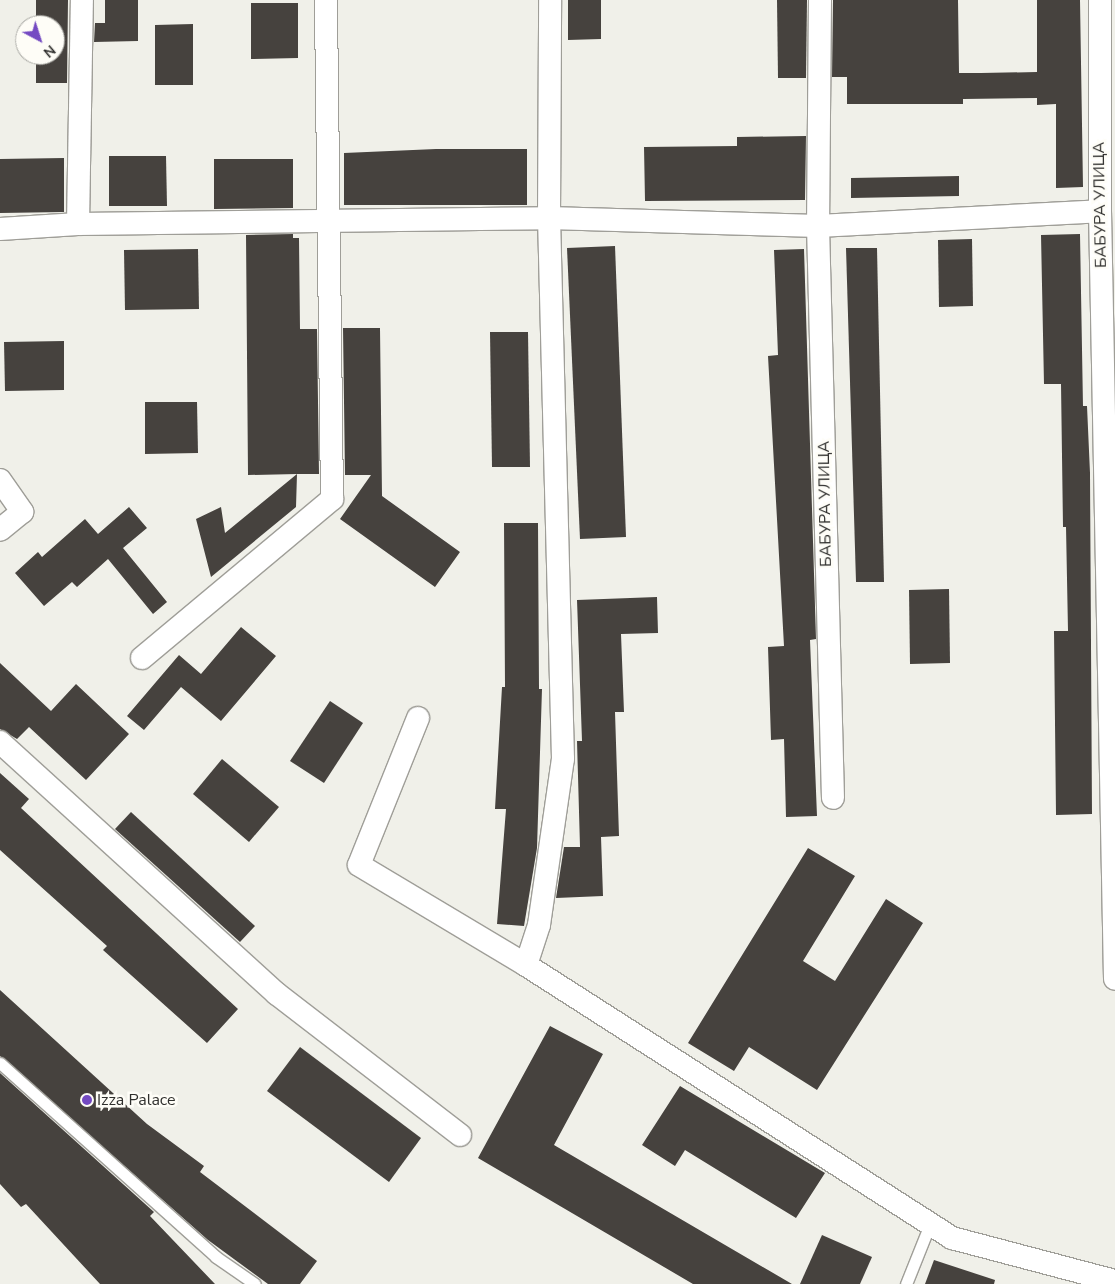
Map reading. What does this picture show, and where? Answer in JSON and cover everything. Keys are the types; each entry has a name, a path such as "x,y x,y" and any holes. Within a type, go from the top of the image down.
{"street":[{"path":"78,224 82,0"},
{"path":"142,658 332,499 327,220 326,0"},
{"path":"526,965 539,925 562,759 550,218 550,0"},
{"name":"БАБУРА УЛИЦА","path":"820,0 818,226 833,798"},
{"name":"БАБУРА УЛИЦА","path":"1100,0 1107,184 1100,211 1115,979"},
{"path":"0,229 78,224 550,218 818,226 1100,211"},
{"path":"0,480 22,512 0,530"},
{"path":"418,718 359,865 526,965 952,1238 1115,1281"},
{"path":"0,742 277,994 460,1135"}],"lane":[{"path":"0,1063 216,1258 254,1284"},
{"path":"906,1284 930,1224"}],"building":[{"path":"36,0 68,0 67,83 36,83 36,65 65,65 65,15 36,15"},
{"path":"105,0 138,0 138,41 94,42 95,23 105,23"},
{"path":"568,0 601,0 601,39 568,40"},
{"path":"777,0 807,0 806,78 778,78"},
{"path":"833,0 958,0 959,73 981,73 1037,72 1037,0 1080,0 1083,187 1056,188 1056,104 1037,105 1037,98 963,99 963,104 847,104 847,77 832,77"},
{"path":"251,3 298,3 298,58 251,59"},
{"path":"193,24 193,85 155,85 155,25"},
{"path":"806,136 805,200 645,201 644,147 737,146 737,137"},
{"path":"436,149 527,149 527,205 344,205 344,153"},
{"path":"109,156 166,156 167,206 109,206"},
{"path":"64,158 64,212 0,213 0,159"},
{"path":"214,159 293,159 293,208 214,209"},
{"path":"959,176 959,196 851,198 851,178"},
{"path":"293,234 293,238 299,238 300,329 317,329 319,474 248,475 246,235"},
{"path":"1080,234 1083,406 1087,406 1090,473 1092,814 1056,815 1054,631 1068,631 1066,527 1063,527 1061,384 1044,384 1041,235"},
{"path":"972,239 973,306 939,307 938,240"},
{"path":"615,246 626,537 580,539 567,248"},
{"path":"846,248 877,248 884,582 856,582"},
{"path":"198,249 199,309 125,310 124,250"},
{"path":"804,249 816,639 810,640 817,816 786,817 784,739 771,740 768,647 784,646 768,356 778,355 774,250"},
{"path":"343,328 380,328 382,496 460,552 435,587 340,519 371,475 345,475"},
{"path":"490,332 528,332 530,467 492,467"},
{"path":"64,341 64,390 5,391 4,342"},
{"path":"145,402 197,402 198,453 145,454"},
{"path":"297,474 296,507 211,577 196,519 221,507 225,533"},
{"path":"129,507 147,528 123,548 167,602 153,614 108,559 77,587 72,582 44,606 15,573 38,552 42,557 85,519 98,534"},
{"path":"504,523 538,523 539,689 542,689 537,848 524,926 497,924 506,809 495,809 502,687 505,687"},
{"path":"949,589 950,663 910,664 909,590"},
{"path":"657,597 658,633 621,634 624,712 615,712 619,836 601,837 603,896 556,898 564,847 580,847 577,741 582,741 577,600"},
{"path":"241,627 276,656 221,721 181,687 144,730 127,716 179,655 201,674"},
{"path":"0,663 51,711 76,684 129,734 86,780 29,727 17,739 0,729"},
{"path":"330,701 363,723 324,783 290,761"},
{"path":"222,759 279,807 249,842 193,794"},
{"path":"0,773 29,799 21,808 238,1009 207,1043 103,950 107,946 0,850"},
{"path":"131,812 255,926 240,942 115,829"},
{"path":"808,848 855,876 803,961 835,981 886,899 923,923 817,1090 749,1047 734,1071 688,1043"},
{"path":"0,990 147,1124 204,1166 200,1172 317,1261 300,1284 268,1284 208,1240 0,1056"},
{"path":"550,1026 603,1054 554,1145 792,1284 693,1284 478,1158"},
{"path":"300,1047 421,1138 389,1182 267,1091"},
{"path":"0,1073 154,1212 150,1216 215,1284 100,1284 26,1204 21,1207 0,1184"},
{"path":"680,1086 825,1173 796,1218 685,1150 675,1166 642,1145"},
{"path":"822,1235 872,1257 860,1284 800,1284"},
{"path":"934,1260 995,1280 994,1284 925,1284"}],"place":[{"name":"Izza Palace","path":"87,1100"}]}
